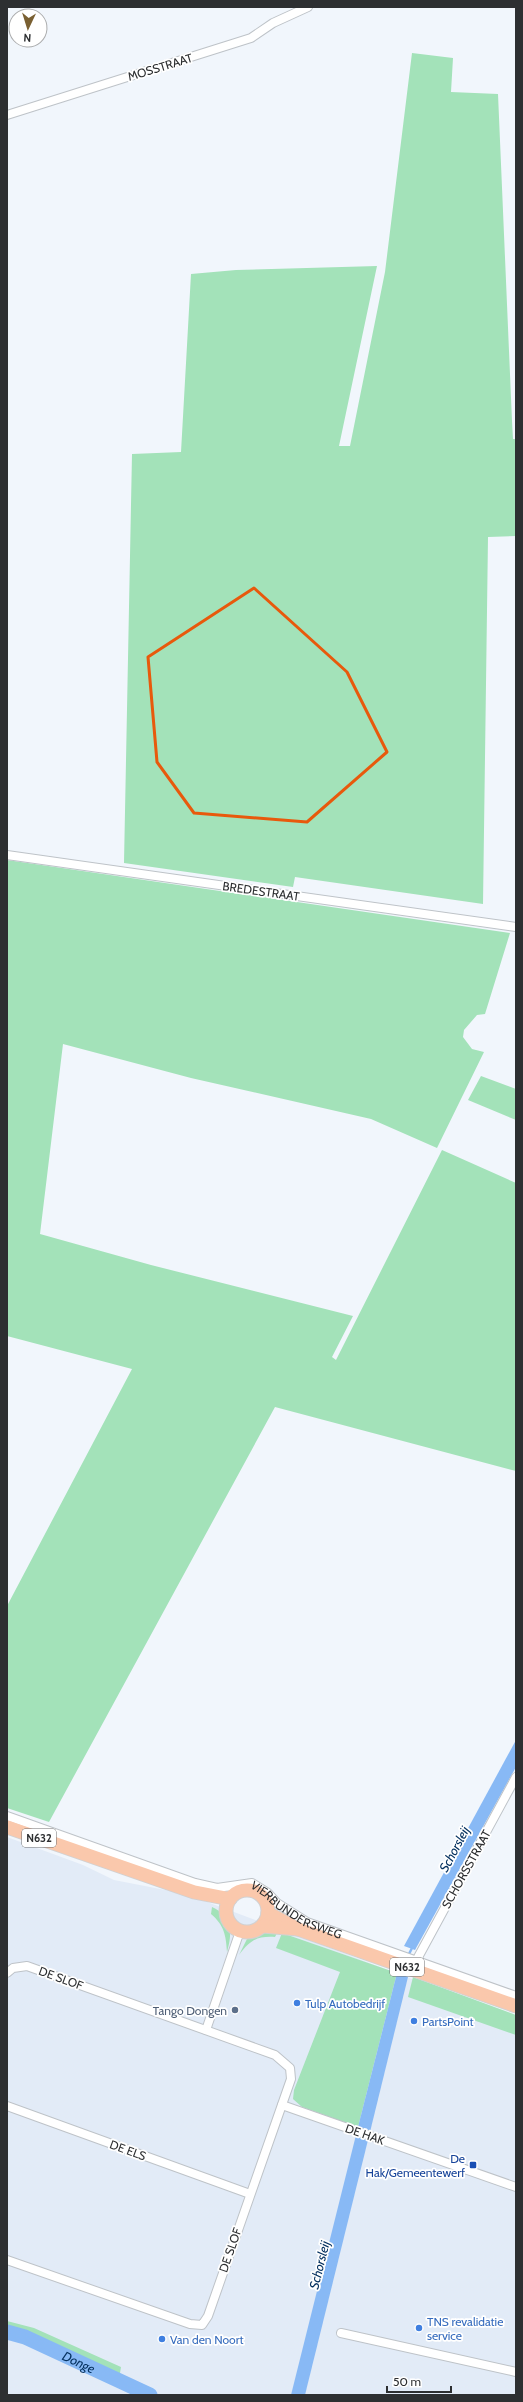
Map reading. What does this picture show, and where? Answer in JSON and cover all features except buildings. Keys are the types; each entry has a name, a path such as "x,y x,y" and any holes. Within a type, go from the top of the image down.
{"main road":[{"name":"VIERBUNDERSWEG","path":"7,1827 153,1873 194,1892 228,1905"},
{"path":"240,1931 230,1923 228,1905 241,1891 255,1891 265,1900 268,1914 263,1926"},
{"name":"VIERBUNDERSWEG","path":"268,1914 298,1930 516,2006"},
{"name":"VIERBUNDERSWEG","path":"263,1926 298,1930"},
{"name":"N632","path":"240,1931 252,1932 263,1926"}],"street":[{"name":"MOSSTRAAT","path":"7,115 251,38 273,23 308,7"},
{"name":"BREDESTRAAT","path":"7,855 516,927"},
{"name":"SCHORSSTRAAT","path":"416,1961 516,1777"},
{"name":"VIERBUNDERSWEG","path":"7,1816 153,1873 217,1888 252,1884 307,1922 516,1996"},
{"path":"206,2030 240,1931"},
{"name":"DE SLOF","path":"7,1973 13,1968 28,1966 274,2055 284,2061 290,2068 291,2080 208,2316 202,2325 190,2324 7,2260"},
{"name":"DE HAK","path":"282,2105 516,2187"},
{"name":"DE ELS","path":"7,2106 250,2194"},
{"path":"341,2333 516,2372"}],"highlighted area":[{"path":"254,588 347,672 387,752 307,822 194,813 157,762 148,657"}],"shaded area":[{"path":"7,1837 83,1865 114,1880 186,1894 516,2018 516,2395 7,2395"}],"green space":[{"path":"412,53 453,58 451,92 498,94 512,421 513,439 516,439 516,536 488,537 483,904 295,877 293,887 124,863 132,454 181,452 191,274 236,270 377,266 339,446 350,446 385,272"},
{"path":"7,860 510,933 485,1014 477,1015 464,1030 463,1037 472,1049 484,1052 437,1148 371,1119 191,1078 63,1044 40,1234 151,1265 353,1316 332,1357 336,1360 442,1150 516,1183 516,1471 275,1407 49,1822 7,1808 7,1606 132,1369 7,1336"},
{"path":"481,1076 516,1089 516,1120 468,1100"},
{"path":"212,1907 224,1915 229,1925 230,1938 227,1952 224,1931 219,1922 211,1914"},
{"path":"259,1931 278,1931 275,1937 263,1937 250,1942 239,1955 250,1933"},
{"path":"282,1933 397,1973 358,2127 302,2107 293,2099 294,2090 340,1972 276,1948"},
{"path":"413,1977 516,2015 516,2035 408,1997"},
{"path":"7,2321 34,2328 121,2367 119,2379 38,2342 7,2334"}],"water":[{"path":"516,1740 516,1767 415,1950 404,1946"},
{"path":"397,1973 408,1977 370,2132 358,2127"},
{"path":"356,2135 368,2140 305,2395 291,2395"}],"waterway":[{"name":"Schorsleij","path":"409,1954 413,1946"},
{"name":"Donge","path":"7,2332 25,2337 150,2395"}],"place":[{"name":"Tulp Autobedrijf","path":"297,2003"},
{"name":"Tango Dongen","path":"235,2010"},
{"name":"PartsPoint","path":"414,2021"},
{"name":"De Hak/Gemeentewerf","path":"473,2165"},
{"name":"TNS revalidatie service","path":"419,2328"},
{"name":"Van den Noort","path":"162,2339"}]}
